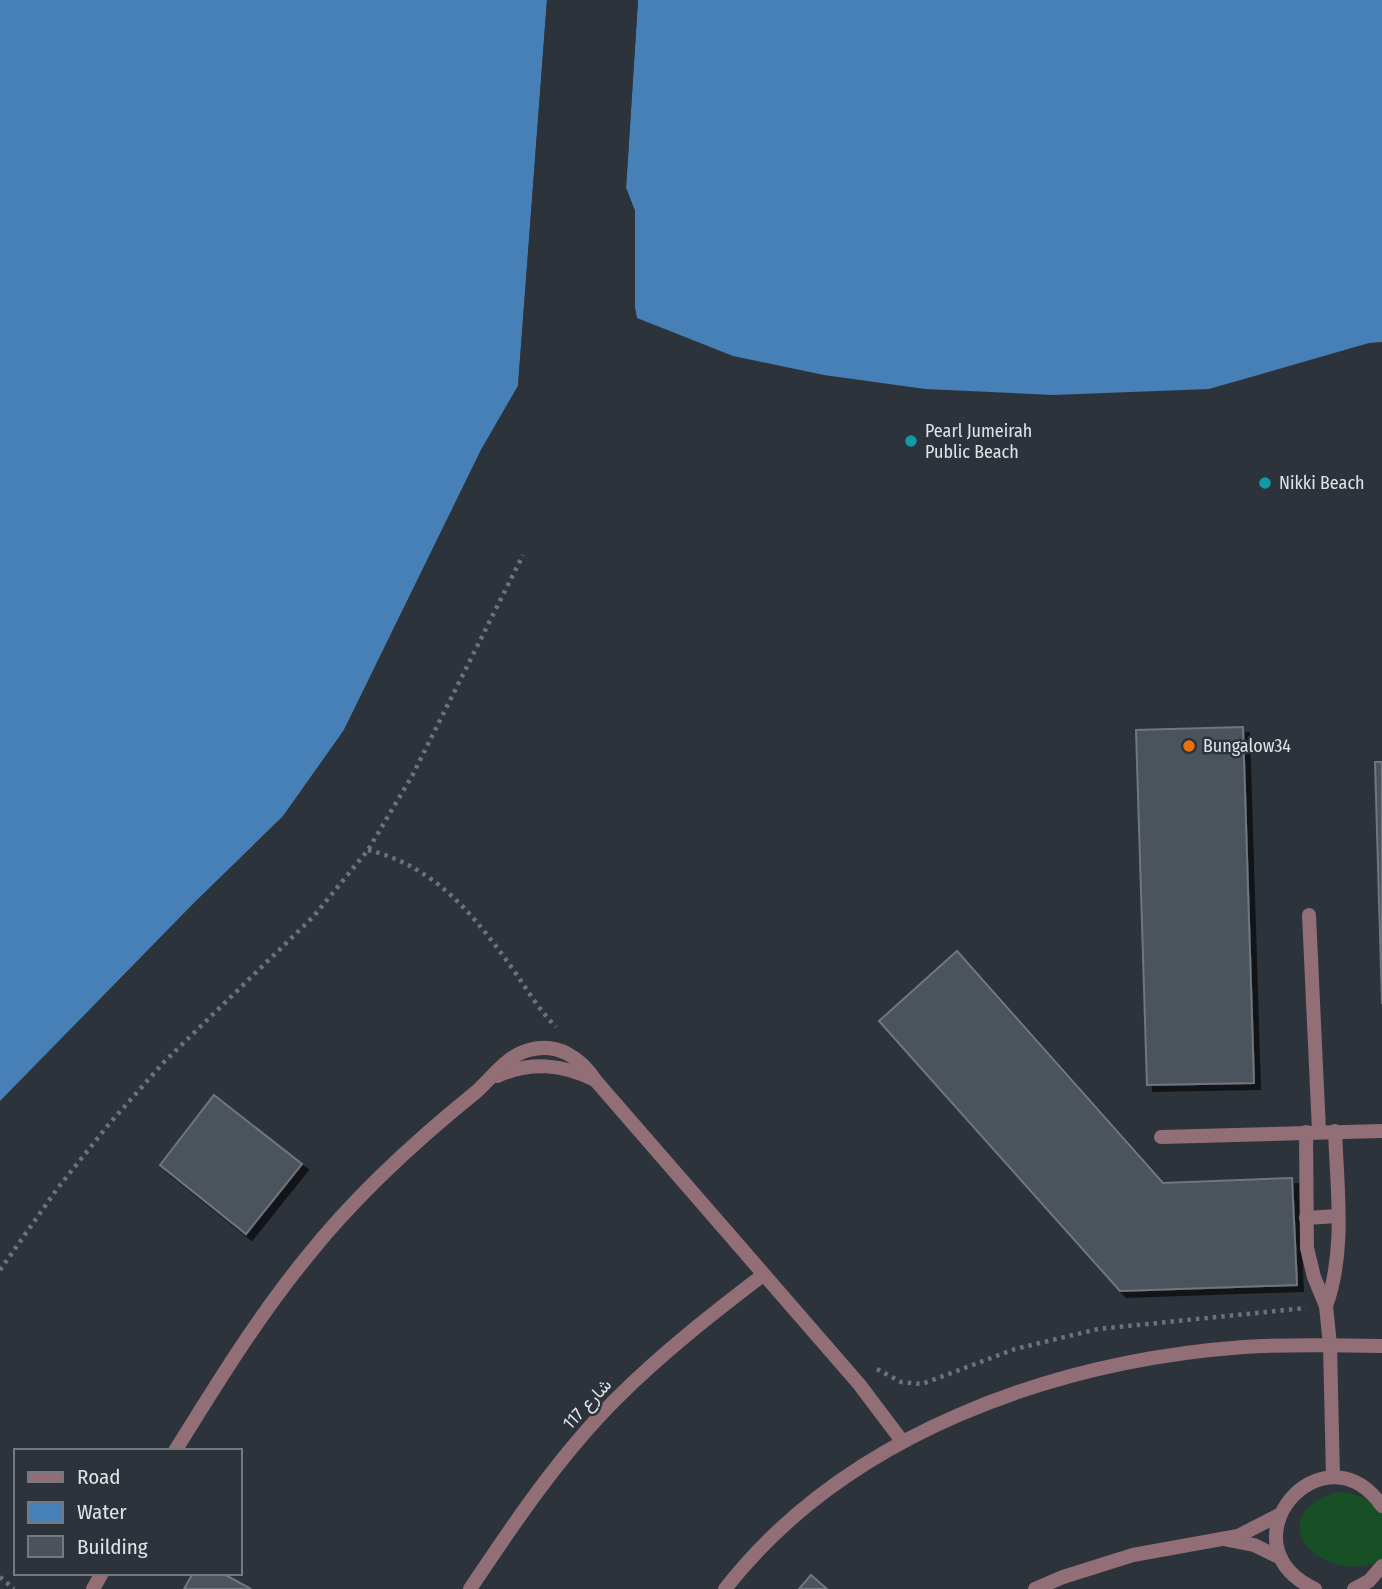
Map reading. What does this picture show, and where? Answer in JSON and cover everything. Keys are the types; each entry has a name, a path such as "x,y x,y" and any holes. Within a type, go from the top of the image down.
{"street":[{"path":"1309,915 1312,1132 1306,1217 1310,1263 1326,1306 1330,1345 1333,1477"},
{"path":"176,1449 255,1326 306,1258 362,1193 424,1133 492,1079 501,1066 528,1050 544,1048 575,1057 587,1068 859,1384 902,1441"},
{"path":"1161,1137 1382,1130"},
{"path":"1326,1306 1337,1262 1335,1131"},
{"path":"1306,1217 1338,1216"},
{"name":"شارع 117","path":"470,1589 509,1531 572,1449 614,1400 711,1314 763,1275"},
{"path":"725,1589 782,1528 839,1480 902,1441 995,1401 1076,1375 1160,1357 1244,1347 1382,1346"},
{"path":"1315,1589 1290,1572 1281,1558 1276,1537 1279,1515 1287,1500 1300,1488 1316,1480 1333,1477 1355,1481 1374,1494 1382,1506"},
{"path":"1035,1589 1063,1577 1133,1555 1224,1540 1252,1530 1279,1515"},
{"path":"1224,1540 1254,1545 1281,1558"},
{"path":"1354,1589 1369,1581 1382,1566"}],"path":[{"path":"0,1270 57,1189 109,1124 174,1052 313,917 368,850 412,776 523,555"},
{"path":"368,850 390,855 410,864 446,890 496,946 558,1030"},
{"path":"874,1366 881,1373 901,1382 922,1384 1015,1349 1098,1329 1326,1306"},
{"path":"0,1577 14,1589"}],"green space":[{"path":"1338,1492 1363,1497 1382,1514 1382,1560 1360,1566 1338,1565 1320,1557 1307,1546 1300,1531 1302,1516 1314,1503"}],"water":[{"path":"0,0 547,0 518,386 481,450 344,730 283,817 195,902 0,1102"},
{"path":"638,0 1382,0 1382,342 1369,343 1209,389 1053,395 925,389 824,375 733,356 637,318 634,302 635,211 626,188"}],"pier":[{"path":"547,0 550,0 521,387 484,452 347,732 286,819 0,1105 0,1101 283,816 344,730 481,450 518,386"},
{"path":"634,0 638,0 626,188 635,211 635,321 631,303 632,212 622,188"}],"building":[{"path":"1243,727 1254,1083 1147,1085 1136,730"},
{"path":"1375,762 1382,762 1382,1004"},
{"path":"957,951 1163,1183 1292,1178 1297,1285 1120,1291 879,1021"},
{"path":"214,1095 302,1164 246,1234 160,1165"},
{"path":"192,1575 226,1575 251,1589 184,1589"},
{"path":"811,1575 827,1589 799,1589"}],"place":[{"name":"Pearl Jumeirah Public Beach","path":"911,441"},
{"name":"Nikki Beach","path":"1265,483"},
{"name":"Bungalow34","path":"1189,746"}]}
